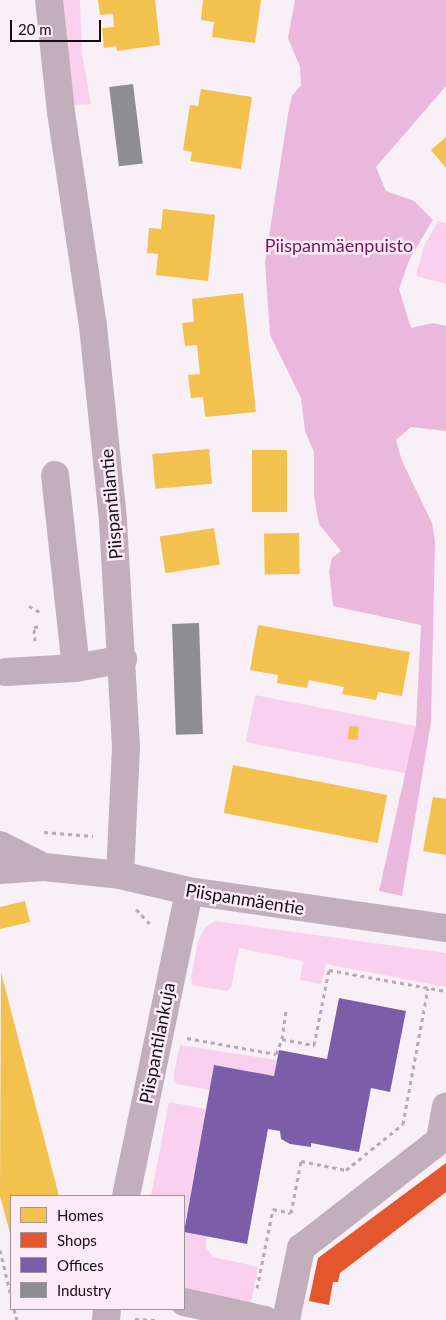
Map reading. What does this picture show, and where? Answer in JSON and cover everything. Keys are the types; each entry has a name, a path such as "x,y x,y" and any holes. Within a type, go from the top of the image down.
{"street":[{"name":"Piispantilantie","path":"49,0 65,135 93,326 123,659 126,748 120,842 120,875"},
{"path":"54,475 76,668"},
{"path":"6,672 76,668 123,659"},
{"name":"Piispanmäentie","path":"0,845 44,867"},
{"name":"Piispanmäentie","path":"0,870 44,867 120,875 189,891 446,928"},
{"name":"Piispantilankuja","path":"126,1195 189,891"},
{"path":"286,1320 302,1248 440,1140 446,1107"},
{"path":"185,1302 258,1318"}],"path":[{"path":"34,628 44,626"},
{"path":"34,830 120,842"},
{"path":"125,906 135,909 156,930"},
{"path":"282,1039 314,1045 329,970 446,991"},
{"path":"258,1318 273,1209 291,1213 301,1161 346,1170 403,1124 428,988"},
{"path":"204,1042 211,1041 276,1054 282,1039 286,1012"},
{"path":"0,1250 10,1292"}],"shaded area":[{"path":"61,0 80,0 82,54 91,104 72,105"},
{"path":"438,221 446,223 446,284 416,276 424,246"},
{"path":"255,695 416,726 407,773 246,742"},
{"path":"215,921 446,953 446,987 326,964 321,984 300,980 303,961 239,948 231,988 227,991 192,985 191,977 198,941 205,928"},
{"path":"180,1045 277,1060 274,1076 214,1065 210,1090 177,1084 173,1078"},
{"path":"169,1102 206,1109 185,1223 185,1195 151,1195"},
{"path":"185,1232 207,1237 205,1246 213,1257 258,1267 251,1304 185,1290"}],"green space":[{"name":"Piispanmäenpuisto","path":"295,0 446,0 446,86 376,167 386,191 414,201 433,220 410,258 399,289 411,328 433,323 446,326 446,431 411,427 396,440 402,461 432,523 435,541 431,722 402,896 379,891 416,725 421,625 333,606 329,571 332,558 341,551 319,524 314,496 314,452 305,431 301,398 270,335 265,262 288,114 292,96 301,85 300,67 288,38"}],"building: Homes":[{"path":"98,0 155,0 160,45 117,51 116,46 104,48 102,28 114,27 113,14 100,15"},
{"path":"203,0 261,0 255,43 212,37 214,22 201,20"},
{"path":"201,89 252,97 241,169 190,161 192,152 183,150 190,105 198,106"},
{"path":"446,137 446,168 431,150"},
{"path":"163,209 215,215 208,281 156,275 158,254 147,253 149,228 161,229"},
{"path":"243,293 256,412 205,417 203,397 191,398 188,375 200,374 197,345 185,346 182,323 194,322 192,299"},
{"path":"209,449 212,484 155,489 152,454"},
{"path":"252,450 287,450 287,512 252,512"},
{"path":"214,528 220,565 165,573 160,537"},
{"path":"299,533 300,574 265,575 264,534"},
{"path":"258,625 410,652 402,696 378,692 376,700 342,694 344,687 309,680 307,688 277,683 278,675 250,670"},
{"path":"349,726 359,727 358,740 348,739"},
{"path":"233,765 387,795 378,843 224,813"},
{"path":"433,797 446,799 446,855 423,851"},
{"path":"25,901 30,922 0,929 0,907"},
{"path":"1,972 59,1195 10,1195 10,1233 0,1196"}],"building: Shops":[{"path":"446,1163 446,1192 340,1273 338,1282 333,1282 329,1305 309,1301 318,1258"}],"building: Offices":[{"path":"339,998 406,1011 390,1092 371,1088 359,1152 311,1143 311,1147 290,1144 281,1139 280,1131 268,1129 247,1244 185,1232 214,1065 274,1076 279,1050 327,1059"}],"building: Industry":[{"path":"133,84 143,163 119,166 109,87"},
{"path":"199,623 203,734 176,735 172,624"}]}
